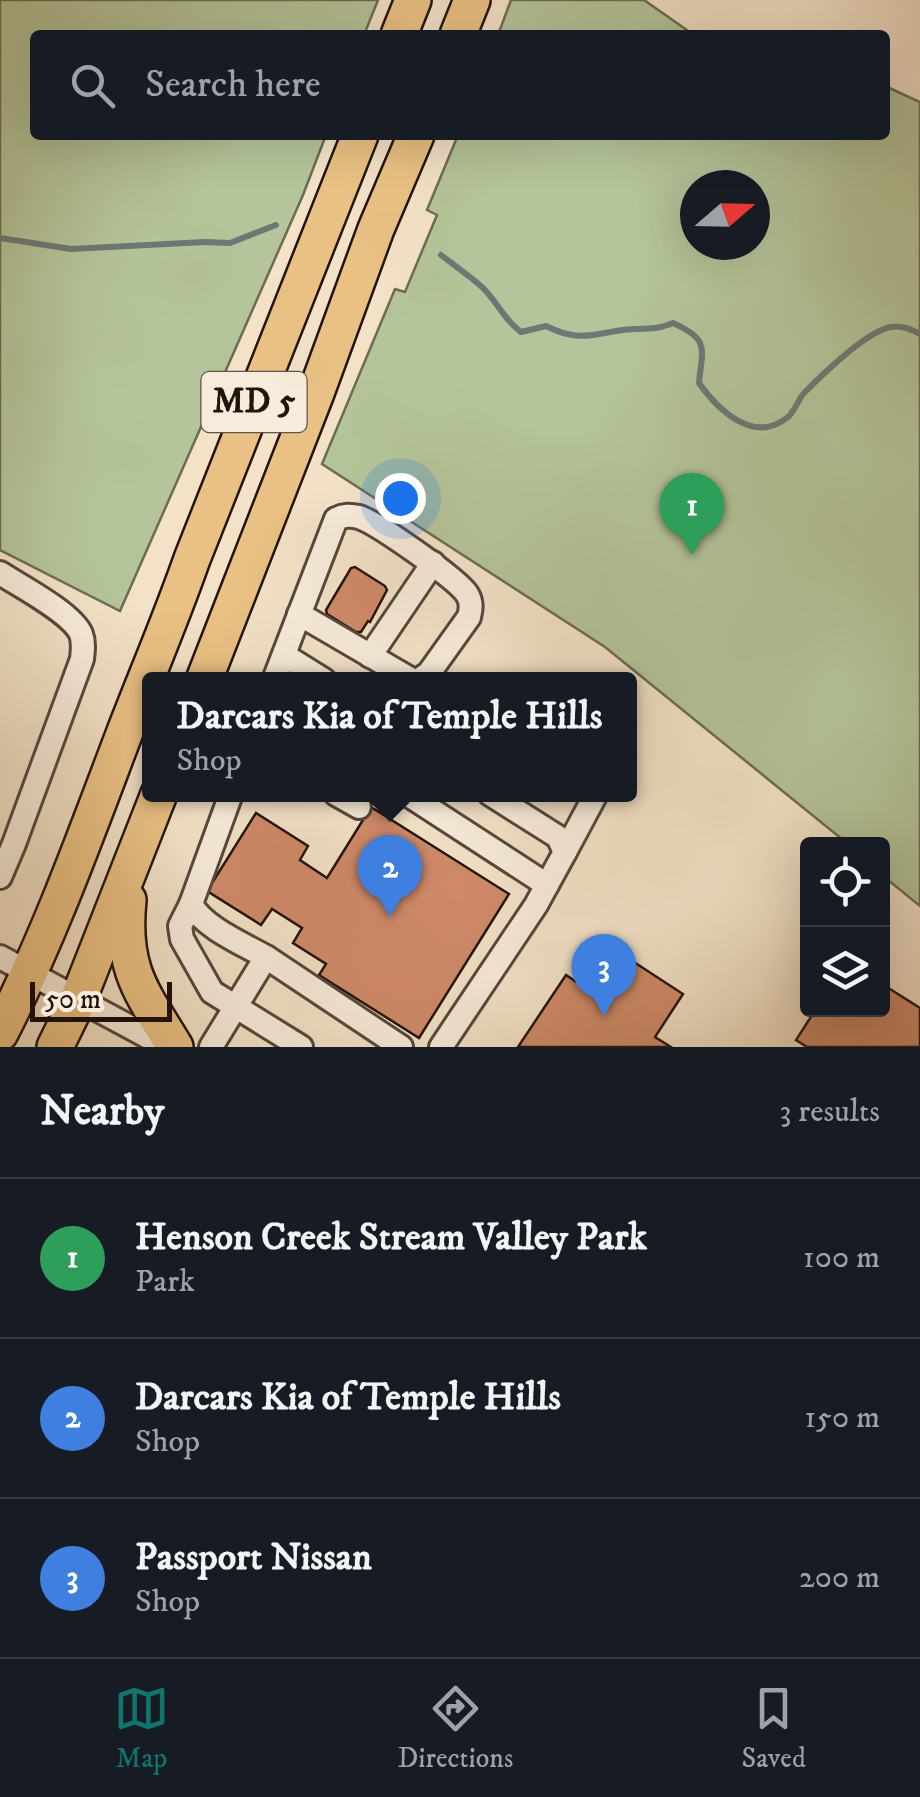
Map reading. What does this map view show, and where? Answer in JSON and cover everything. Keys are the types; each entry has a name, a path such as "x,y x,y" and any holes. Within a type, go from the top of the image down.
{"highway":[{"path":"401,30 413,0"},
{"path":"460,30 472,0"},
{"name":"MD 5","path":"0,1033 15,965 358,140"},
{"name":"MD 5","path":"207,672 414,140"},
{"path":"55,1047 78,1000 156,802"},
{"path":"133,862 126,917 130,966 138,987 175,1047"}],"street":[{"path":"277,672 336,520 343,515 360,518 432,563 466,594 472,607 469,617 429,672"},
{"path":"370,656 432,563"},
{"path":"0,574 54,608 78,628 83,640 82,659 0,877"},
{"path":"300,614 400,672"},
{"path":"284,655 311,672"},
{"path":"228,802 180,926 182,939 212,992 301,1047"},
{"path":"350,802 359,807"},
{"path":"419,802 547,885"},
{"path":"503,802 558,837 566,852"},
{"path":"441,1047 547,885 592,802"},
{"path":"191,904 208,924 266,957 401,1047"},
{"path":"211,1047 266,957"},
{"path":"15,965 167,1047"}],"green space":[{"path":"0,0 378,0 366,30 30,30 30,140 324,140 120,611 0,550"},
{"path":"511,0 644,0 687,30 500,30"},
{"path":"890,88 920,102 920,906 890,882 890,837 839,837 605,647 322,464 395,289 405,292 437,215 427,210 456,140 890,140"}],"building":[{"path":"355,567 387,590 361,632 326,610"},
{"path":"371,807 509,894 419,1038 319,975 326,964 293,943 302,928 272,909 261,925 207,891 256,813 308,846 300,860 327,878"},
{"path":"617,951 683,994 655,1037 671,1047 518,1047 566,975 590,991"},
{"path":"890,989 920,1008 920,1047 807,1047 796,1040 811,1017 890,1017"}],"waterway":[{"path":"0,238 71,249 230,243 276,225"},
{"path":"441,255 482,287 521,332 546,326 570,335 590,335 673,323 685,329 699,340 701,347 699,383 716,404 750,426 775,425 788,417 823,375 881,330 898,327 920,334"}],"place":[{"name":"Henson Creek Stream Valley Park","path":"692,555"},
{"name":"Darcars Kia of Temple Hills","path":"390,917"},
{"name":"Passport Nissan","path":"604,1016"}]}
